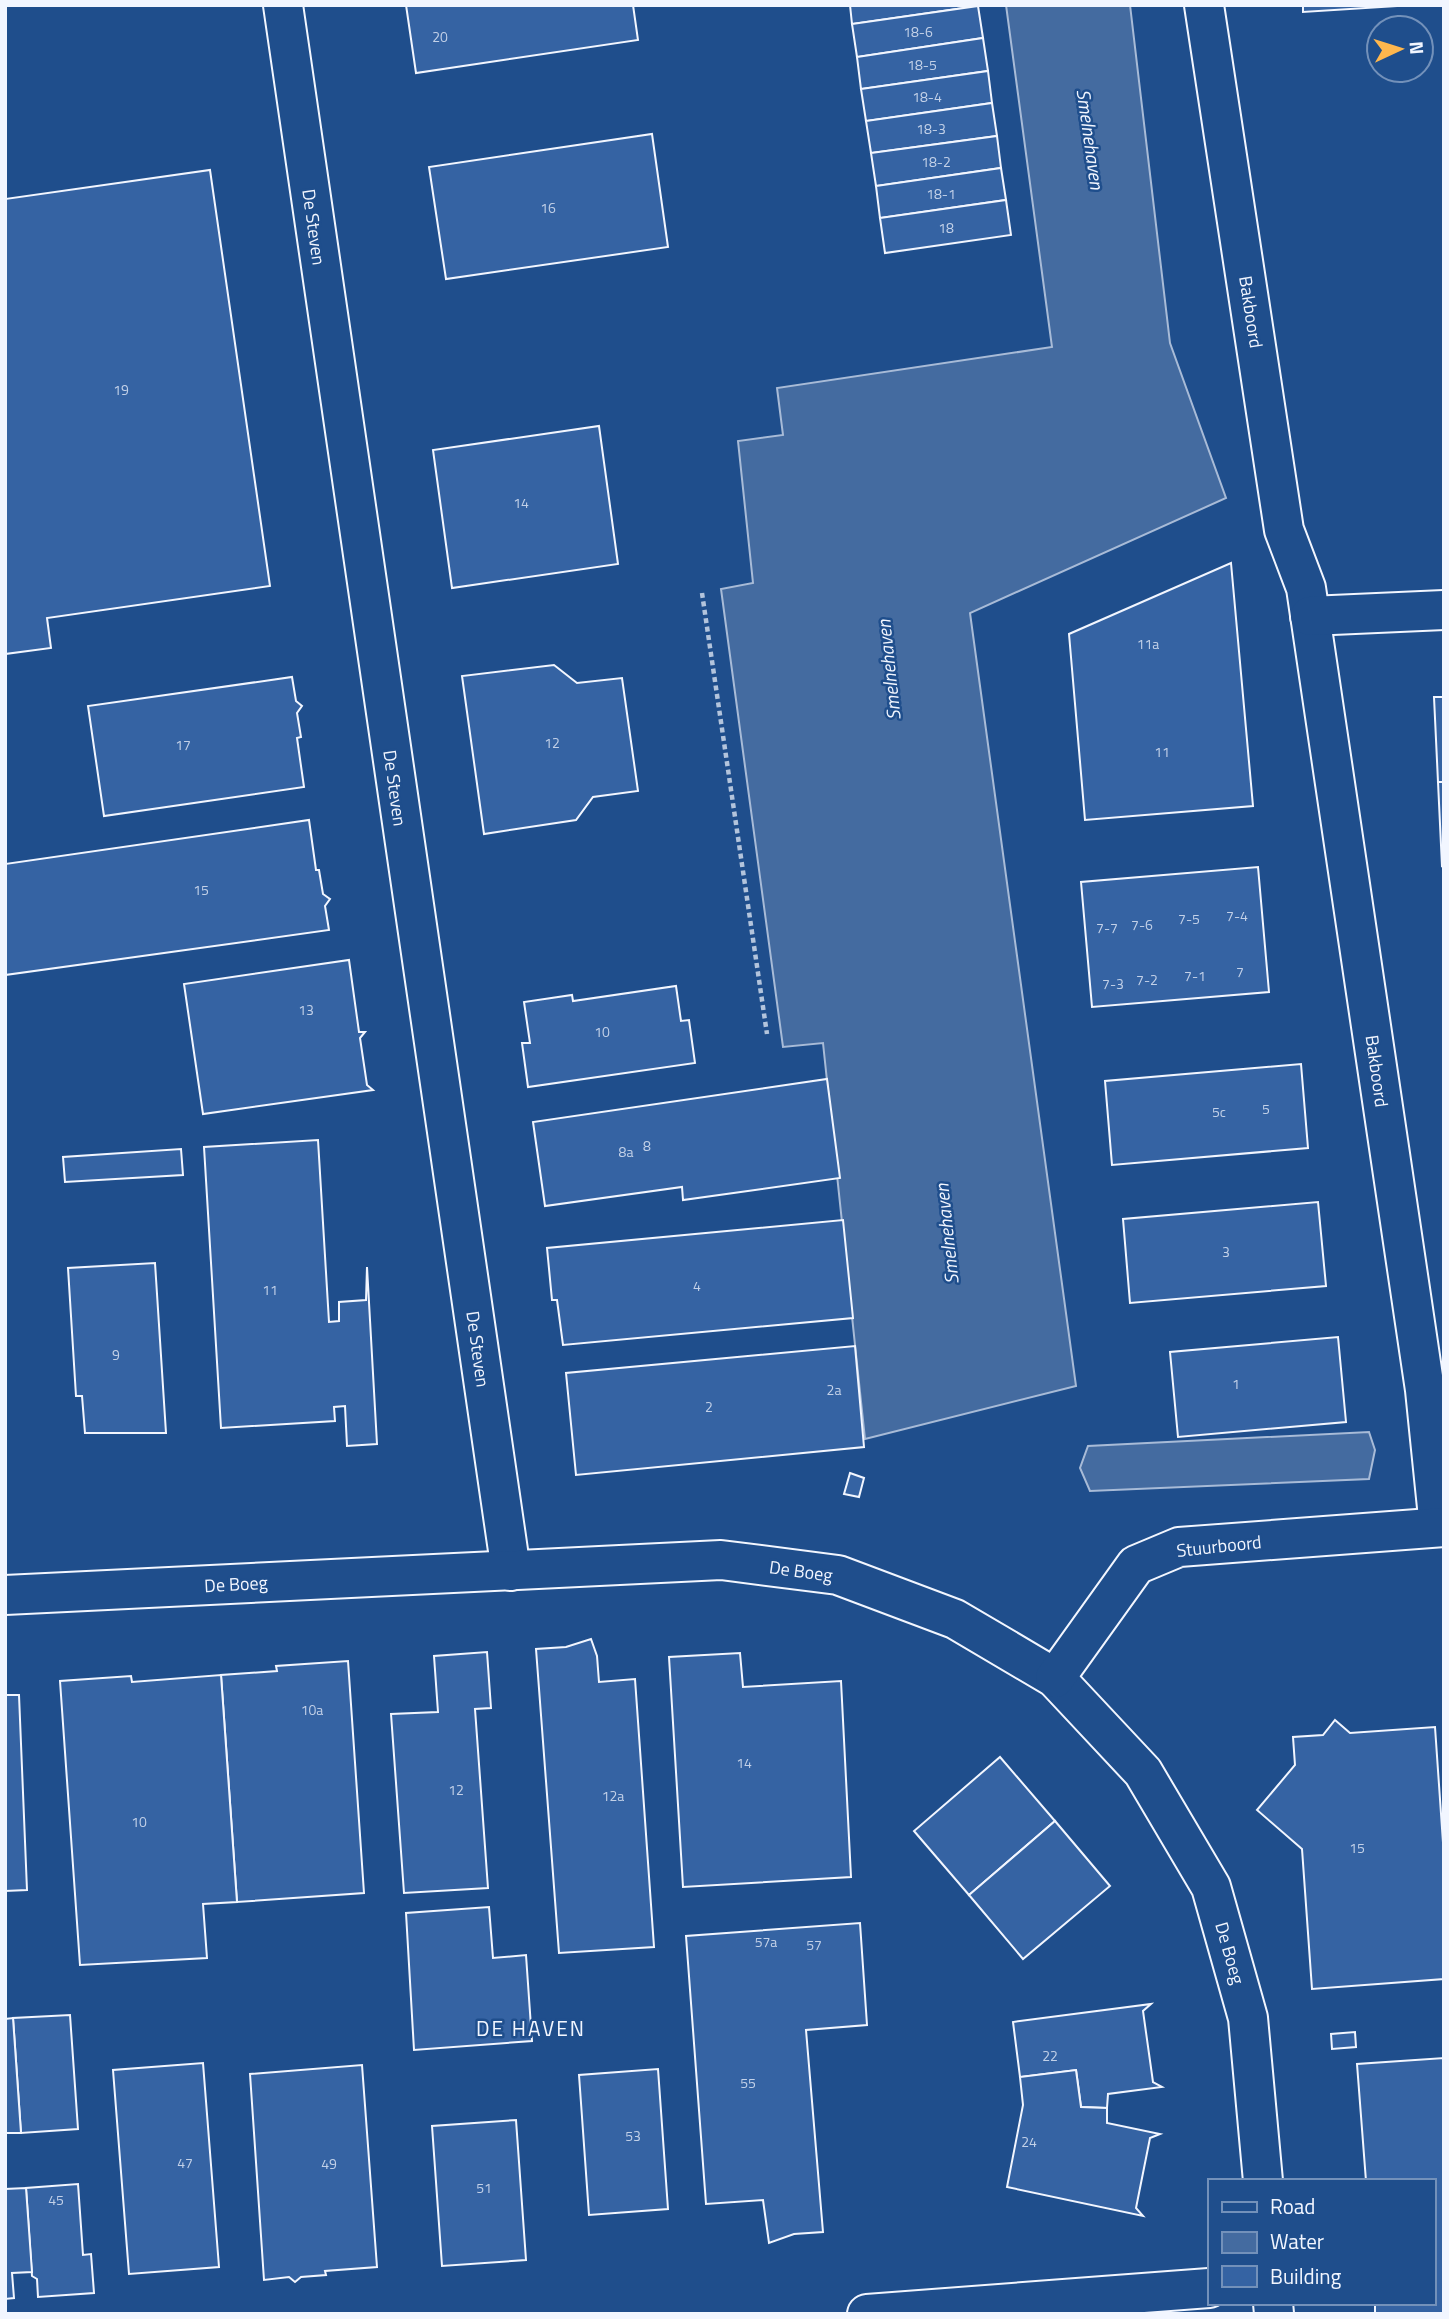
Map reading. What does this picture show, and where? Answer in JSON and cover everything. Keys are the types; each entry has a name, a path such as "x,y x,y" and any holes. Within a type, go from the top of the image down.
{"street":[{"name":"De Steven","path":"283,5 511,1571"},
{"name":"Bakboord","path":"1204,5 1284,530 1306,588 1425,1390 1442,1527"},
{"path":"1310,616 1444,610"},
{"name":"Stuurboord","path":"1055,1678 1136,1565 1179,1547 1442,1527"},
{"name":"De Boeg","path":"5,1595 721,1560 838,1575 955,1619 1055,1678 1143,1772 1211,1887 1248,2018 1263,2179"},
{"path":"867,2314 1208,2288"}],"path":[{"path":"702,593 767,1034"}],"water":[{"name":"Smelnehaven","path":"1006,5 1130,5 1170,343 1226,498 970,613 1076,1386 865,1439 823,1043 783,1047 721,589 753,583 738,441 783,435 777,388 1052,347"},
{"path":"1369,1432 1375,1450 1369,1479 1090,1491 1080,1468 1088,1446"}],"building":[{"path":"406,5 633,5 638,40 416,73"},
{"path":"850,5 978,5 978,6 852,24"},
{"path":"1303,5 1413,5 1303,12"},
{"path":"978,6 983,38 857,57 852,24"},
{"path":"983,38 988,71 861,89 857,57"},
{"path":"988,71 992,103 866,121 861,89"},
{"path":"992,103 997,136 871,153 866,121"},
{"path":"652,134 668,247 446,279 429,167"},
{"path":"997,136 1001,168 876,186 871,153"},
{"path":"1001,168 1006,200 880,218 876,186"},
{"path":"210,170 270,586 47,618 51,648 5,654 5,199"},
{"path":"1006,200 1011,235 885,253 880,218"},
{"path":"599,426 618,564 452,588 433,450"},
{"path":"1231,563 1253,806 1085,820 1069,634"},
{"path":"554,665 577,683 622,678 638,791 593,797 576,820 484,834 462,676"},
{"path":"292,677 296,701 302,706 297,713 301,737 297,738 304,787 104,816 88,706"},
{"path":"1434,697 1444,697 1444,782 1438,782"},
{"path":"1438,782 1444,782 1442,866"},
{"path":"309,820 316,870 319,870 323,894 330,899 325,906 329,930 5,975 5,864"},
{"path":"1258,867 1269,992 1092,1007 1081,882"},
{"path":"349,960 359,1032 365,1032 360,1038 367,1085 373,1090 203,1114 184,984"},
{"path":"676,986 681,1021 689,1020 695,1063 528,1087 522,1043 530,1043 524,1002 572,995 573,1001"},
{"path":"1301,1064 1308,1148 1112,1165 1105,1081"},
{"path":"827,1079 840,1178 683,1200 682,1187 545,1206 533,1122"},
{"path":"318,1140 329,1322 339,1321 339,1302 366,1300 367,1267 377,1444 347,1446 345,1406 334,1407 335,1421 221,1428 204,1147"},
{"path":"181,1149 183,1175 65,1182 63,1157"},
{"path":"1318,1202 1326,1286 1130,1303 1123,1219"},
{"path":"843,1220 853,1318 563,1345 557,1300 552,1300 547,1248"},
{"path":"155,1263 166,1433 85,1433 82,1396 76,1396 68,1268"},
{"path":"1338,1337 1346,1422 1178,1437 1170,1352"},
{"path":"855,1346 864,1447 576,1475 566,1373"},
{"path":"850,1473 864,1478 859,1497 844,1494"},
{"path":"591,1639 597,1656 599,1682 635,1679 654,1947 559,1953 536,1649 566,1647"},
{"path":"487,1652 491,1708 475,1709 488,1888 404,1893 391,1714 438,1712 434,1656"},
{"path":"740,1653 743,1687 841,1681 851,1877 683,1887 669,1657"},
{"path":"348,1661 364,1893 237,1902 221,1675 277,1671 276,1666"},
{"path":"221,1675 237,1902 203,1904 207,1958 80,1965 60,1681 131,1676 132,1682"},
{"path":"5,1695 19,1695 27,1890 5,1891"},
{"path":"1335,1720 1350,1733 1435,1727 1444,1857 1444,1979 1312,1989 1302,1849 1257,1810 1295,1765 1293,1737 1323,1735"},
{"path":"1000,1757 1055,1821 969,1895 914,1831"},
{"path":"1055,1821 1110,1886 1023,1959 969,1895"},
{"path":"489,1907 493,1958 526,1955 532,2041 414,2050 406,1913"},
{"path":"860,1923 867,2025 806,2030 823,2232 794,2234 769,2243 763,2200 706,2204 686,1936"},
{"path":"1151,2004 1143,2011 1153,2082 1162,2087 1108,2094 1107,2108 1081,2107 1076,2070 1020,2077 1013,2022"},
{"path":"70,2015 78,2129 21,2133 13,2018"},
{"path":"13,2018 21,2133 5,2133 5,2019"},
{"path":"1355,2032 1356,2047 1332,2049 1331,2034"},
{"path":"1444,2058 1444,2314 1375,2314 1375,2305 1435,2305 1435,2179 1366,2179 1357,2064"},
{"path":"203,2063 219,2267 129,2274 113,2070"},
{"path":"362,2065 377,2267 325,2271 326,2275 301,2277 295,2282 289,2277 264,2280 250,2074"},
{"path":"658,2069 668,2209 589,2215 579,2075"},
{"path":"1076,2070 1081,2107 1107,2108 1107,2123 1160,2134 1150,2138 1136,2208 1143,2216 1007,2187 1023,2105 1020,2077"},
{"path":"516,2120 526,2260 442,2266 432,2126"},
{"path":"78,2184 83,2255 91,2254 94,2293 38,2297 37,2279 32,2276 26,2188"},
{"path":"26,2188 32,2272 12,2273 14,2298 5,2299 5,2189"}],"district":[{"name":"DE HAVEN","path":"531,2028"}]}
